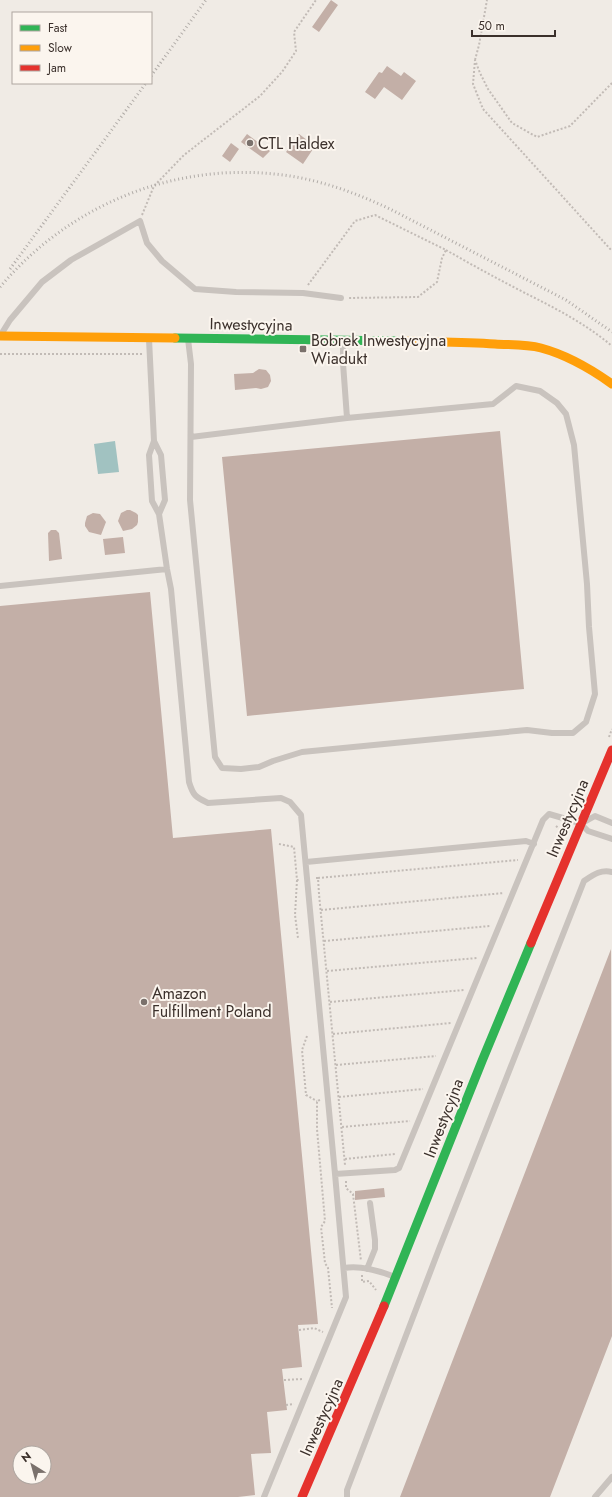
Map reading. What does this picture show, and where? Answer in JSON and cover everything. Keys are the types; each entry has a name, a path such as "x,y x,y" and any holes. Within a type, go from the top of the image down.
{"street":[{"name":"Inwestycyjna","path":"0,336 472,342 532,346 561,355 612,384"},
{"name":"Inwestycyjna","path":"302,1497 396,1278 482,1061 580,823 612,750"}],"lane":[{"path":"0,336 10,320 42,282 71,260 140,221 147,243 162,261 195,289 236,292 302,293 341,298"},
{"path":"149,337 154,441 161,455 165,500 159,514"},
{"path":"188,338 191,364 190,500 215,757 222,768 241,769 259,767 302,752 527,730 552,733 573,732 586,722 595,694 574,445 566,414 557,403 540,391 516,386 493,404 347,418 191,438"},
{"path":"343,340 347,418"},
{"path":"154,441 150,448 149,455 152,501 159,514 171,589 189,782 192,793 199,799 208,803 281,798 290,802 301,815 306,862 336,1174 346,1297 264,1497"},
{"path":"0,586 167,569"},
{"path":"336,1174 395,1170 399,1168 543,820 549,814 580,823 588,831 612,839"},
{"path":"580,823 595,816 612,823"},
{"path":"306,862 526,841 534,844"},
{"path":"347,1497 347,1490 439,1249 584,881 596,873 612,872"},
{"path":"367,1269 374,1249 375,1240 370,1203"},
{"path":"344,1268 350,1267 367,1269 385,1273 396,1278"},
{"path":"595,1497 612,1477"}],"path":[{"path":"140,221 154,186 184,154 260,96 282,72 296,51 294,32 316,0"},
{"path":"487,0 475,60 473,84 483,109 612,251"},
{"path":"475,60 488,89 512,123 537,137 570,126 612,83"},
{"path":"302,293 355,221 375,215 446,250 475,267 550,305 597,333 612,346"},
{"path":"341,298 418,297 437,282 442,258 446,250"},
{"path":"0,354 150,354"},
{"path":"557,826 563,832"},
{"path":"318,878 518,860"},
{"path":"297,880 295,915 298,938"},
{"path":"321,910 504,893"},
{"path":"324,941 490,926"},
{"path":"327,971 477,958"},
{"path":"330,1002 464,990"},
{"path":"333,1034 451,1023"},
{"path":"307,1036 302,1050 306,1095 317,1100"},
{"path":"336,1065 437,1056"},
{"path":"342,1127 410,1121"},
{"path":"345,1159 397,1154"},
{"path":"369,1281 377,1292"},
{"path":"299,1330 314,1328 324,1332"},
{"path":"284,1380 305,1379"}],"water":[{"path":"115,441 119,472 98,474 94,444"}],"building":[{"path":"331,0 338,5 319,32 312,27"},
{"path":"387,66 401,76 404,72 416,81 402,100 384,87 375,99 365,92 379,72 382,73"},
{"path":"247,134 270,151 263,158 241,142"},
{"path":"299,134 315,146 303,164 286,152"},
{"path":"231,143 239,149 230,162 222,156"},
{"path":"259,369 266,370 270,375 271,381 268,387 261,389 235,390 234,374 253,373"},
{"path":"500,431 524,689 247,716 222,457"},
{"path":"130,510 138,515 138,522 132,529 123,531 118,521 121,513"},
{"path":"93,513 100,514 106,522 101,535 89,532 85,526 87,516"},
{"path":"51,530 56,530 59,533 62,559 49,561 48,533"},
{"path":"123,537 125,553 105,555 103,539"},
{"name":"Amazon Fulfillment Poland","path":"150,592 173,838 271,829 318,1324 298,1325 302,1367 282,1369 287,1410 267,1412 271,1453 251,1454 255,1495 238,1497 0,1497 0,606"},
{"path":"611,949 612,1336 550,1497 400,1497"},
{"path":"384,1188 385,1197 355,1200 355,1191"}],"railway":[{"path":"152,75 206,0"},
{"path":"10,269 145,84"},
{"path":"0,287 28,258 59,233 92,211 128,195 165,182 203,175 243,172 283,175 311,180 338,188 390,209 566,300 612,332"}],"traffic: fast":[{"path":"175,338 403,341"},
{"path":"384,1306 531,943"}],"traffic: slow":[{"path":"0,336 175,338"},
{"path":"403,341 518,345 535,347 551,351 569,359 596,373 612,384"}],"traffic: jam":[{"path":"531,943 612,750"},
{"path":"302,1497 384,1306"}],"place":[{"name":"CTL Haldex","path":"250,143"},
{"name":"Bobrek Inwestycyjna Wiadukt","path":"303,349"},
{"name":"Amazon Fulfillment Poland","path":"144,1002"}]}
